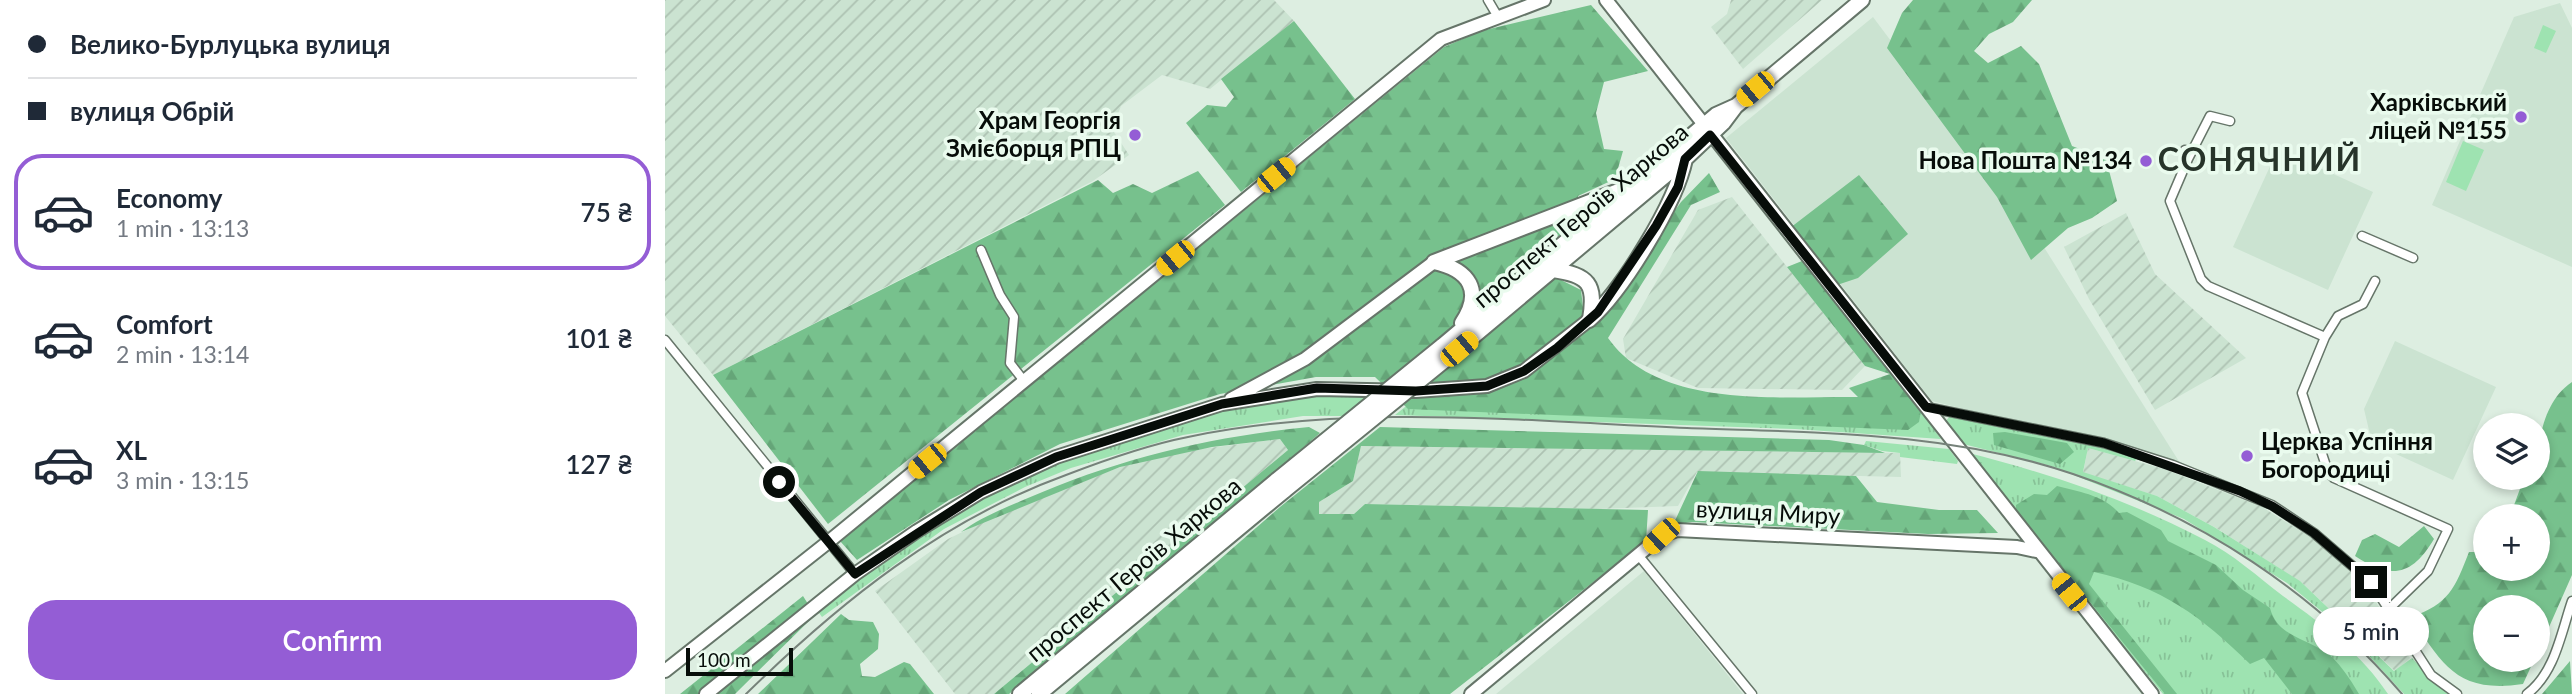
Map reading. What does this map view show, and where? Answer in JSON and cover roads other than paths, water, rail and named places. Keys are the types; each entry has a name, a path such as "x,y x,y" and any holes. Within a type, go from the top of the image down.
{"main road":[{"name":"проспект Героїв Харкова","path":"1448,346 1629,187 1707,131 1862,0"},
{"name":"проспект Героїв Харкова","path":"1448,346 1553,270 1685,159 1707,131"},
{"path":"1590,320 1656,226 1678,187 1685,159"},
{"path":"1434,262 1629,187"},
{"path":"1281,485 1448,346 1473,302 1469,281 1458,270 1434,262"},
{"path":"1553,270 1579,275 1588,284 1593,298 1590,320"},
{"name":"проспект Героїв Харкова","path":"1020,694 1281,485"},
{"name":"проспект Героїв Харкова","path":"1039,694 1281,485"}],"street":[{"path":"1488,0 1498,17"},
{"path":"665,671 827,543 1441,39 1543,0"},
{"path":"1606,0 2036,551 2152,694"},
{"path":"2230,121 2210,116 2186,154 2170,201 2201,278 2208,286 2325,337"},
{"path":"2362,236 2413,258"},
{"path":"981,250 1000,295 1014,317 1010,363 1024,381"},
{"path":"1222,404 1305,359 1434,262"},
{"path":"2375,281 2363,304 2337,316 2325,337 2302,393 2327,472 2334,478 2448,529 2428,571 2388,610"},
{"path":"706,694 855,574 981,492 1056,457 1222,404 1317,388 1416,391 1487,386 1524,371 1590,320"},
{"path":"665,340 827,543 855,574"},
{"path":"1926,407 2104,443 2240,491 2272,506 2314,533 2371,582 2431,675 2457,694"},
{"name":"вулиця Миру","path":"1471,694 1661,536 1677,530 2017,547 2036,551"},
{"path":"1639,556 1752,694"},
{"path":"2527,694 2551,666 2572,601"}],"railway":[{"path":"746,694 818,627 895,567 977,515 1021,494 1111,458 1188,437 1311,420 1374,417 1499,419 1833,433 1930,442 2026,460 2073,474 2166,512 2253,562 2332,623 2402,694"}],"place":[{"name":"Харківський ліцей №155","path":"2521,117"},
{"name":"Храм Георгія Змієборця РПЦ","path":"1135,135"},
{"name":"Нова Пошта №134","path":"2146,161"},
{"name":"Церква Успіння Богородиці","path":"2247,456"}],"district":[{"name":"СОНЯЧНИЙ","path":"2260,160"}]}
